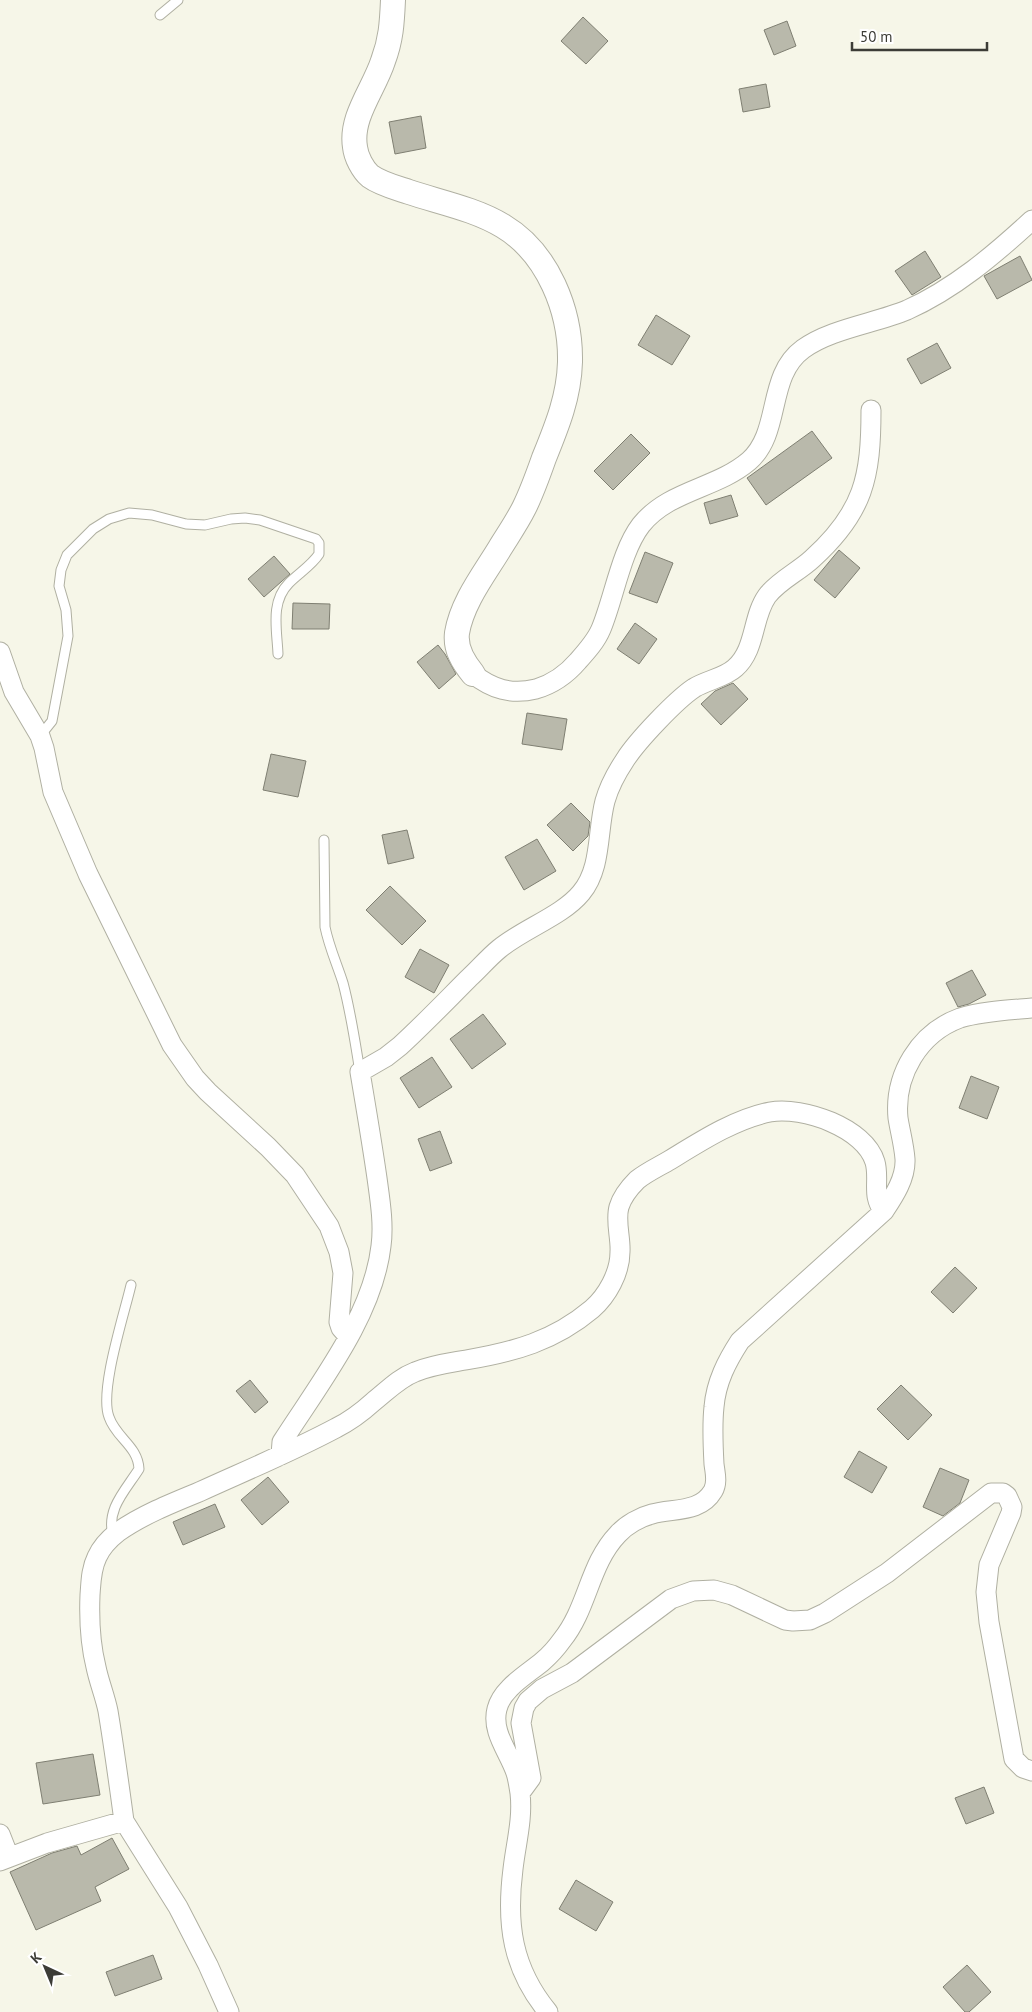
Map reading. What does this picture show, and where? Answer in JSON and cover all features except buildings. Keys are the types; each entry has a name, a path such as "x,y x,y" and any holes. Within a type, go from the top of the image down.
{"street":[{"path":"393,0 391,36 382,64 354,132 355,148 360,162 370,176 386,184 487,218 504,226 522,240 552,280 561,303 567,334 570,360 568,390 561,417 524,509 475,590 460,619 456,635 458,649 463,662 484,683 497,689 513,692 546,686 560,678 591,646 600,631 630,544 640,526 652,513 668,501 739,469 751,459 761,446 768,430 778,387 784,372 802,349 816,340 905,311 932,298 994,255 1032,220"},
{"path":"281,1456 282,1442 348,1336 373,1284 381,1246 382,1213 360,1072 386,1057 400,1046 498,950 521,933 566,906 582,892 588,884 594,867 605,802 625,759 685,694 738,666 746,653 762,607 769,594 824,548 852,514 866,480 869,464 871,410"},
{"path":"0,652 14,692 40,736 53,792 88,874 172,1045 195,1078 208,1092 268,1147 295,1175 315,1202 329,1226 339,1252 343,1273 339,1322 348,1336"},
{"path":"548,2012 534,1995 522,1973 514,1948 511,1918 512,1870 521,1814 520,1793 516,1774 495,1722 497,1708 503,1694 546,1659 563,1639 577,1617 598,1562 607,1546 619,1532 634,1521 651,1514 696,1507 707,1499 714,1489 717,1476 714,1464 714,1408 719,1382 727,1360 740,1341 761,1320 884,1211 895,1196 902,1178 905,1160 898,1116 898,1097 901,1081 910,1060 924,1042 943,1026 961,1018 1032,1008"},
{"path":"229,2012 208,1965 178,1908 124,1821 107,1705 91,1643 89,1618 92,1569 101,1550 113,1536 164,1507 281,1456 351,1420 411,1373 432,1366 470,1360 531,1346 578,1320 595,1306 608,1291 616,1274 621,1255 618,1213 620,1202 628,1190 639,1178 721,1131 748,1119 772,1112 792,1111 815,1116 851,1132 863,1141 872,1152 876,1164 877,1201 884,1211"},
{"path":"520,1793 531,1778 520,1723 528,1701 542,1689 572,1673 671,1599 693,1591 714,1590 785,1620 810,1620 825,1613 887,1573 991,1493 997,1492 1007,1496 1012,1507 989,1565 986,1592 988,1622 1014,1759 1023,1768 1032,1771"},
{"path":"0,1834 4,1859 47,1843 124,1821"}],"lane":[{"path":"160,15 178,0"},
{"path":"40,736 52,721 68,636 66,610 59,586 63,562 72,549 93,529 118,515 141,513 196,525 205,525 231,519 260,520 316,539 319,543 320,554 288,584 279,597 276,616 278,654"},
{"path":"324,840 325,927 327,940 341,977 350,1010 360,1072"},
{"path":"113,1536 110,1522 116,1503 139,1469 136,1454 113,1426 108,1416 106,1405 108,1381 131,1285"}]}
